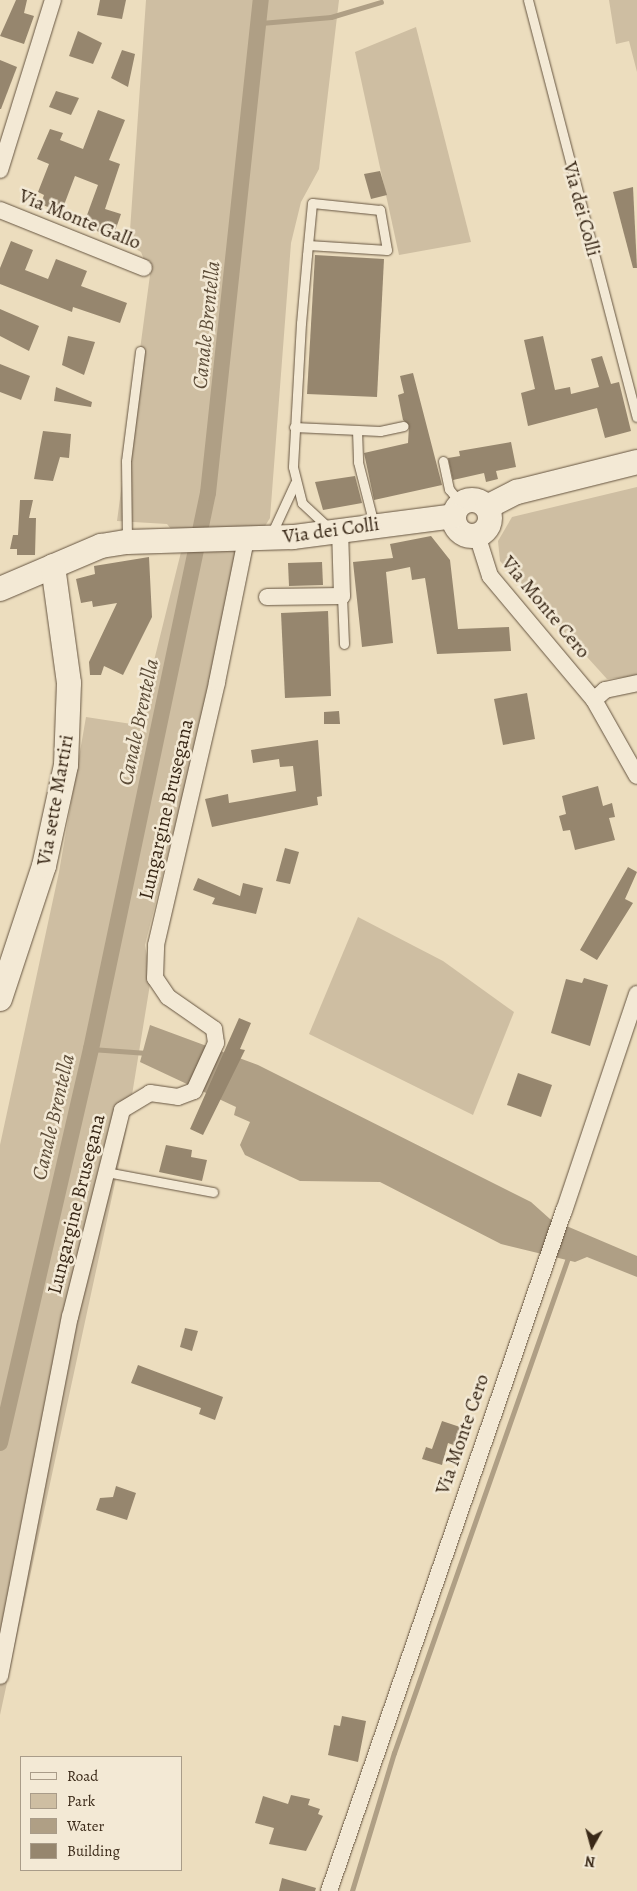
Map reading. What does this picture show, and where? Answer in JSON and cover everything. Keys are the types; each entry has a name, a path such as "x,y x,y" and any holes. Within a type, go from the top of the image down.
{"main road":[{"path":"458,510 460,531 477,535 489,524 487,507 517,492 637,462"},
{"name":"Via dei Colli","path":"131,541 269,538 338,531 458,510 474,500 487,507"},
{"path":"0,590 101,546 131,541"},
{"name":"Via sette Martiri","path":"0,999 44,866 66,764 69,683 53,566"}],"street":[{"name":"Via Monte Gallo","path":"0,170 53,0"},
{"name":"Via Monte Gallo","path":"0,210 144,268"},
{"path":"266,597 342,596 338,531"},
{"name":"Via Monte Cero","path":"477,535 490,576 594,700 637,776"},
{"name":"Lungargine Brusegana","path":"0,1676 70,1317 122,1110 150,1093 178,1097 194,1091 216,1043 214,1029 168,997 155,978 156,945 218,682 241,539"},
{"path":"594,700 605,690 637,683"},
{"name":"Via Monte Cero","path":"329,1891 637,994"}],"lane":[{"name":"Via dei Colli","path":"528,0 637,417"},
{"path":"308,245 388,250 380,210 312,203 308,245 294,428 295,483 311,516 338,531"},
{"path":"131,541 126,461 140,351"},
{"path":"294,428 357,430 403,426"},
{"path":"357,430 358,462 374,525"},
{"path":"443,461 450,489 458,510"},
{"path":"269,538 295,483"},
{"path":"342,596 344,644"},
{"path":"106,1172 214,1192"}],"green space":[{"path":"146,0 339,0 319,169 301,202 291,243 270,518 255,542 199,731 145,945 151,978 126,1132 0,1715 0,1145 59,872 86,717 138,725 183,544 167,524 117,521 150,275 141,252 129,245"},
{"path":"609,0 637,0 637,72 629,41 616,44"},
{"path":"416,27 471,242 399,255 355,52"},
{"path":"637,487 637,676 607,679 500,561 498,541 512,517"},
{"path":"358,917 443,961 514,1012 473,1115 309,1034"}],"water":[{"path":"150,1025 258,1065 531,1202 550,1219 637,1256 637,1277 587,1257 575,1262 501,1244 380,1182 300,1181 245,1155 240,1145 250,1122 234,1115 236,1107 140,1062"}],"building":[{"path":"16,0 27,0 24,13 34,16 24,44 0,36"},
{"path":"100,0 126,0 122,19 97,15"},
{"path":"78,31 102,43 93,64 69,56"},
{"path":"122,50 135,54 128,87 111,78"},
{"path":"0,60 17,67 1,109 0,109"},
{"path":"56,91 79,98 71,115 49,107"},
{"path":"98,110 125,120 109,160 120,164 105,209 121,214 113,237 83,226 98,185 75,176 61,213 41,204 44,195 38,192 49,164 37,159 50,129 63,133 60,140 83,149"},
{"path":"380,171 387,195 371,199 364,174"},
{"path":"633,187 637,268 633,268 613,192"},
{"path":"11,241 33,250 25,270 48,279 56,259 87,271 81,286 127,303 120,323 73,307 72,312 0,284 0,268"},
{"path":"315,255 384,259 377,397 307,394"},
{"path":"0,309 39,326 29,351 0,336"},
{"path":"68,336 95,342 84,375 62,365"},
{"path":"543,336 555,390 570,387 571,394 599,387 591,359 602,356 611,384 619,382 631,431 605,438 597,408 528,426 521,393 535,389 524,340"},
{"path":"0,364 30,376 21,400 0,392"},
{"path":"413,373 442,485 374,500 364,453 408,443 409,425 403,420 398,395 404,393 400,376"},
{"path":"56,387 92,402 91,407 54,401"},
{"path":"43,431 71,434 69,458 60,457 53,481 34,479"},
{"path":"511,442 516,467 496,471 498,479 486,482 484,473 453,480 448,458 460,456 459,451"},
{"path":"355,476 362,503 323,510 315,482"},
{"path":"20,500 33,500 29,518 36,518 35,555 17,555 17,549 10,549 13,535 18,535"},
{"path":"431,536 450,560 458,629 509,627 511,651 437,654 425,578 412,580 410,567 386,572 393,643 362,647 353,562 393,558 390,544"},
{"path":"149,557 152,617 123,675 104,666 101,675 90,675 89,662 117,603 93,607 92,601 81,603 76,579 95,574 94,566"},
{"path":"322,562 323,585 289,586 288,563"},
{"path":"328,611 331,696 285,698 281,613"},
{"path":"527,693 535,739 503,745 494,699"},
{"path":"339,711 340,724 324,724 324,712"},
{"path":"318,740 322,796 317,797 318,805 212,827 205,799 228,794 229,803 296,791 293,766 280,767 279,759 253,763 251,750"},
{"path":"598,786 603,806 612,803 615,817 609,818 615,840 575,850 570,830 563,831 559,816 566,814 562,796"},
{"path":"285,848 299,852 290,884 276,881"},
{"path":"628,867 637,872 625,899 633,903 597,960 580,950"},
{"path":"198,878 240,896 243,883 263,888 256,914 212,904 215,898 193,890"},
{"path":"584,978 608,985 590,1046 551,1033 566,979 582,983"},
{"path":"239,1018 251,1023 240,1049 245,1050 203,1135 190,1129"},
{"path":"518,1073 552,1085 541,1117 507,1105"},
{"path":"166,1145 192,1150 191,1157 207,1160 202,1181 159,1172"},
{"path":"185,1328 198,1331 192,1351 180,1347"},
{"path":"138,1365 223,1397 215,1420 199,1414 201,1408 131,1383"},
{"path":"442,1421 466,1429 459,1447 448,1443 442,1465 422,1459 426,1447 432,1449"},
{"path":"116,1486 136,1493 127,1520 96,1510 100,1498 113,1497"},
{"path":"342,1716 366,1721 358,1762 328,1755 334,1725 340,1726"},
{"path":"291,1795 310,1799 308,1805 320,1809 318,1814 323,1816 306,1851 269,1844 274,1828 255,1823 263,1796 288,1804"},
{"path":"282,1878 316,1888 315,1891 279,1891"}],"waterway":[{"name":"Canale Brentella","path":"0,1443 91,1049 208,493 261,0"},
{"path":"261,23 331,17 381,2"},
{"path":"91,1049 147,1053"},
{"path":"352,1891 394,1753 569,1255"}]}
